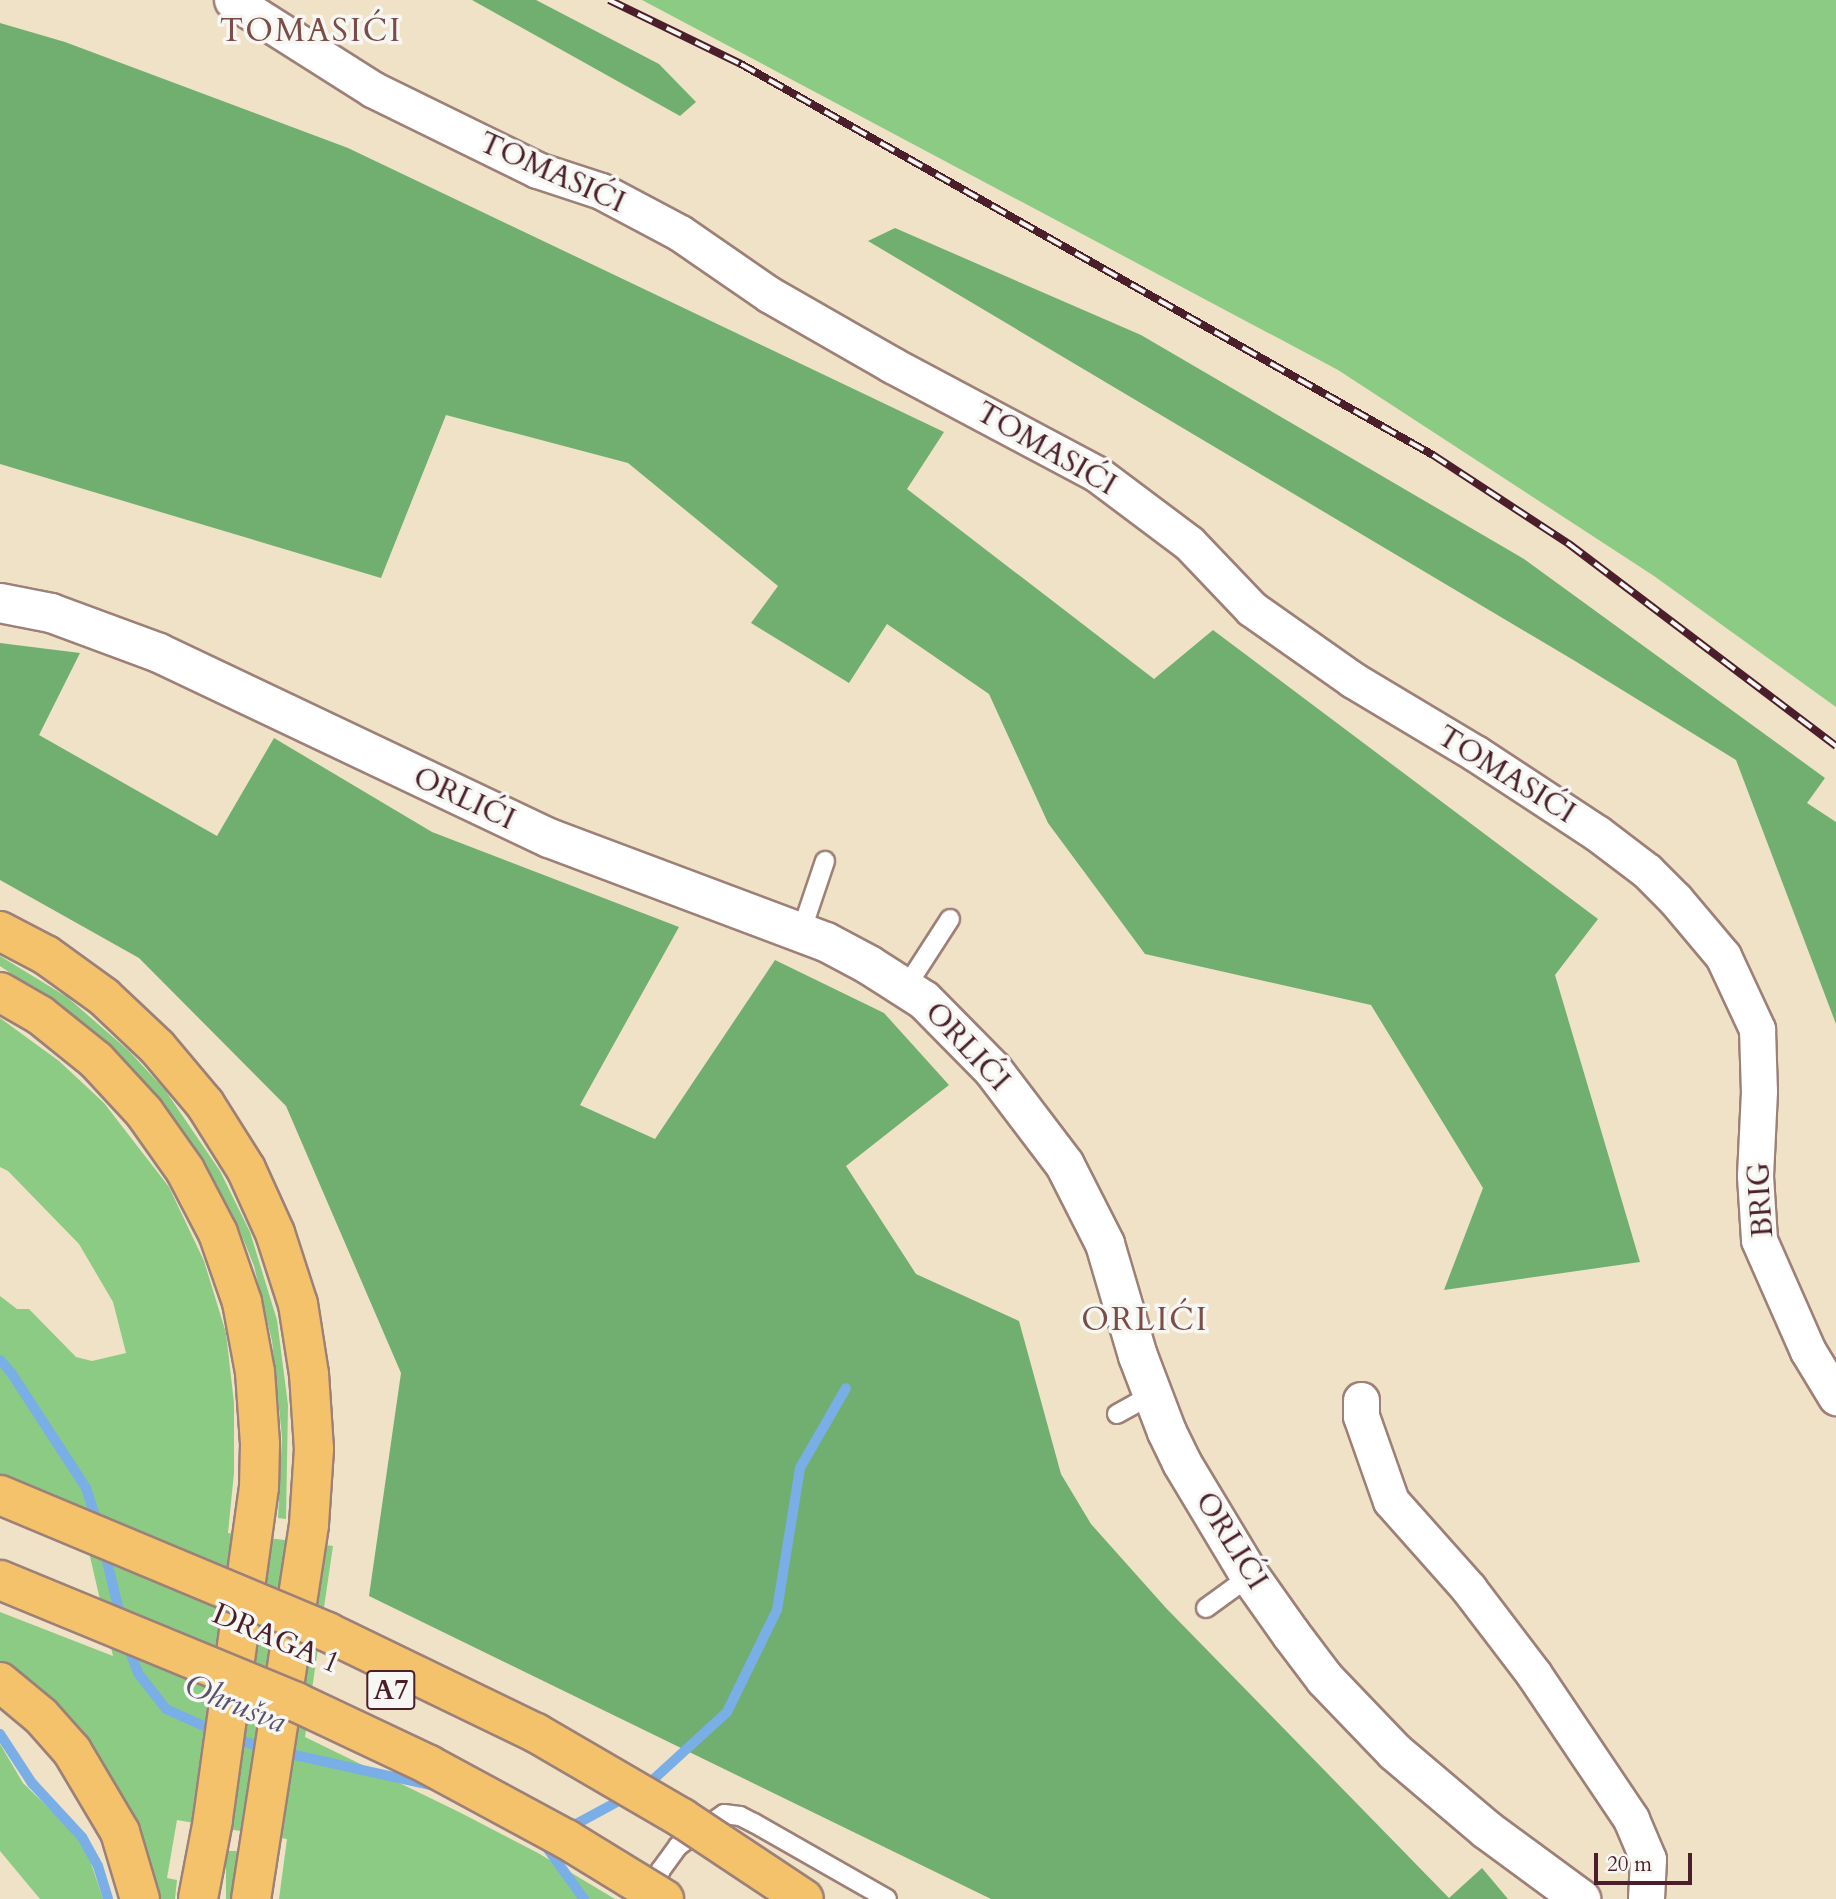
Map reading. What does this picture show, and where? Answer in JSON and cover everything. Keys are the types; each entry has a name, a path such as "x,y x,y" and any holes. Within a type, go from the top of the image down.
{"highway":[{"path":"0,931 46,956 104,997 157,1047 205,1104 246,1169 275,1233 300,1315 309,1374 314,1449 307,1547 251,1899"},
{"path":"0,992 40,1015 96,1060 144,1112 185,1170 218,1233 242,1302 255,1372 260,1444 253,1539 198,1899"},
{"path":"0,1495 327,1632 524,1727 682,1818 804,1899"},
{"name":"DRAGA 1","path":"0,1524 262,1632 421,1704 575,1783 666,1837 760,1899"},
{"name":"DRAGA 1","path":"0,1580 296,1702 429,1765 566,1839 664,1899"},
{"path":"0,1682 41,1716 72,1751 120,1832 140,1899"}],"street":[{"name":"TOMASIĆI","path":"232,0 372,89 537,170 601,191 680,233 781,301 892,365 1097,474 1189,543 1252,609 1353,680 1475,753 1597,833 1647,871 1675,898 1723,956 1757,1029"},
{"name":"ORLIĆI","path":"0,603 51,613 108,632 542,835 801,932 906,987 956,1029 993,1070 1065,1165 1105,1244 1151,1395 1182,1463 1250,1576 1325,1679 1395,1752 1487,1830 1581,1899"},
{"name":"BRIG","path":"1757,1029 1759,1091 1755,1176 1759,1240 1808,1351 1836,1397"},
{"path":"1361,1400 1361,1416 1391,1501 1435,1548 1533,1673 1631,1819 1648,1859 1646,1899"}],"lane":[{"path":"801,932 825,861"},
{"path":"906,987 950,919"},
{"path":"1116,1415 1151,1395"},
{"path":"1206,1608 1250,1576"},
{"path":"654,1899 660,1871 673,1852 689,1836 724,1814 754,1823 887,1899"}],"green space":[{"path":"472,0 536,0 659,64 696,102 680,116"},
{"path":"642,0 1836,0 1836,707 1654,576 1338,370"},
{"path":"0,23 65,42 348,148 944,432 907,489 1154,679 1213,630 1598,919 1555,975 1640,1262 1444,1290 1483,1188 1371,1005 1145,954 1048,823 989,694 887,624 849,683 751,623 778,586 628,463 446,415 381,578 0,464"},
{"path":"895,228 1141,335 1524,559 1825,778 1807,803 1836,822 1836,1024 1736,760 1575,661 868,241"},
{"path":"0,643 80,653 39,735 217,836 274,738 432,832 679,927 580,1105 655,1139 775,960 884,1013 949,1085 846,1166 916,1274 1019,1321 1061,1474 1091,1524 1166,1608 1449,1898 1482,1868 1508,1899 991,1899 369,1596 401,1373 286,1106 139,958 0,880"},
{"path":"0,956 67,997 129,1051 165,1090 220,1171 250,1232 277,1320 288,1405 286,1519 278,1518 282,1437 272,1341 254,1266 236,1221 202,1157 153,1091 87,1025 0,966"},
{"path":"0,1018 59,1061 104,1103 169,1187 204,1261 226,1333 234,1403 234,1473 228,1533 333,1546 305,1737 538,1853 615,1899 279,1899 287,1839 177,1820 167,1878 177,1880 175,1899 156,1899 0,1667 0,1612 113,1656 79,1509 0,1477 0,1296 17,1309 29,1309 76,1357 92,1361 126,1353 113,1302 79,1244 8,1171 0,1167"},
{"path":"0,1744 23,1783 73,1832 89,1857 103,1899 40,1899 0,1851"},
{"path":"226,1851 237,1851 237,1899 226,1899"}],"waterway":[{"name":"Ohrušva","path":"0,1360 12,1374 86,1488 98,1524"},
{"path":"645,1787 727,1712 777,1610 800,1468 846,1388"},
{"name":"Ohrušva","path":"104,1549 121,1619"},
{"name":"Ohrušva","path":"127,1644 138,1673 166,1709 217,1732"},
{"path":"0,1734 32,1783 82,1837 98,1866 108,1899"},
{"name":"Ohrušva","path":"231,1737 266,1749"},
{"name":"Ohrušva","path":"281,1752 434,1786"},
{"path":"567,1829 628,1796"},
{"name":"Ohrušva","path":"545,1845 584,1899"}],"railway":[{"path":"609,0 741,64 1433,455 1569,544 1836,746"}],"district":[{"name":"TOMASIĆI","path":"311,31"},
{"name":"ORLIĆI","path":"1145,1320"}]}
